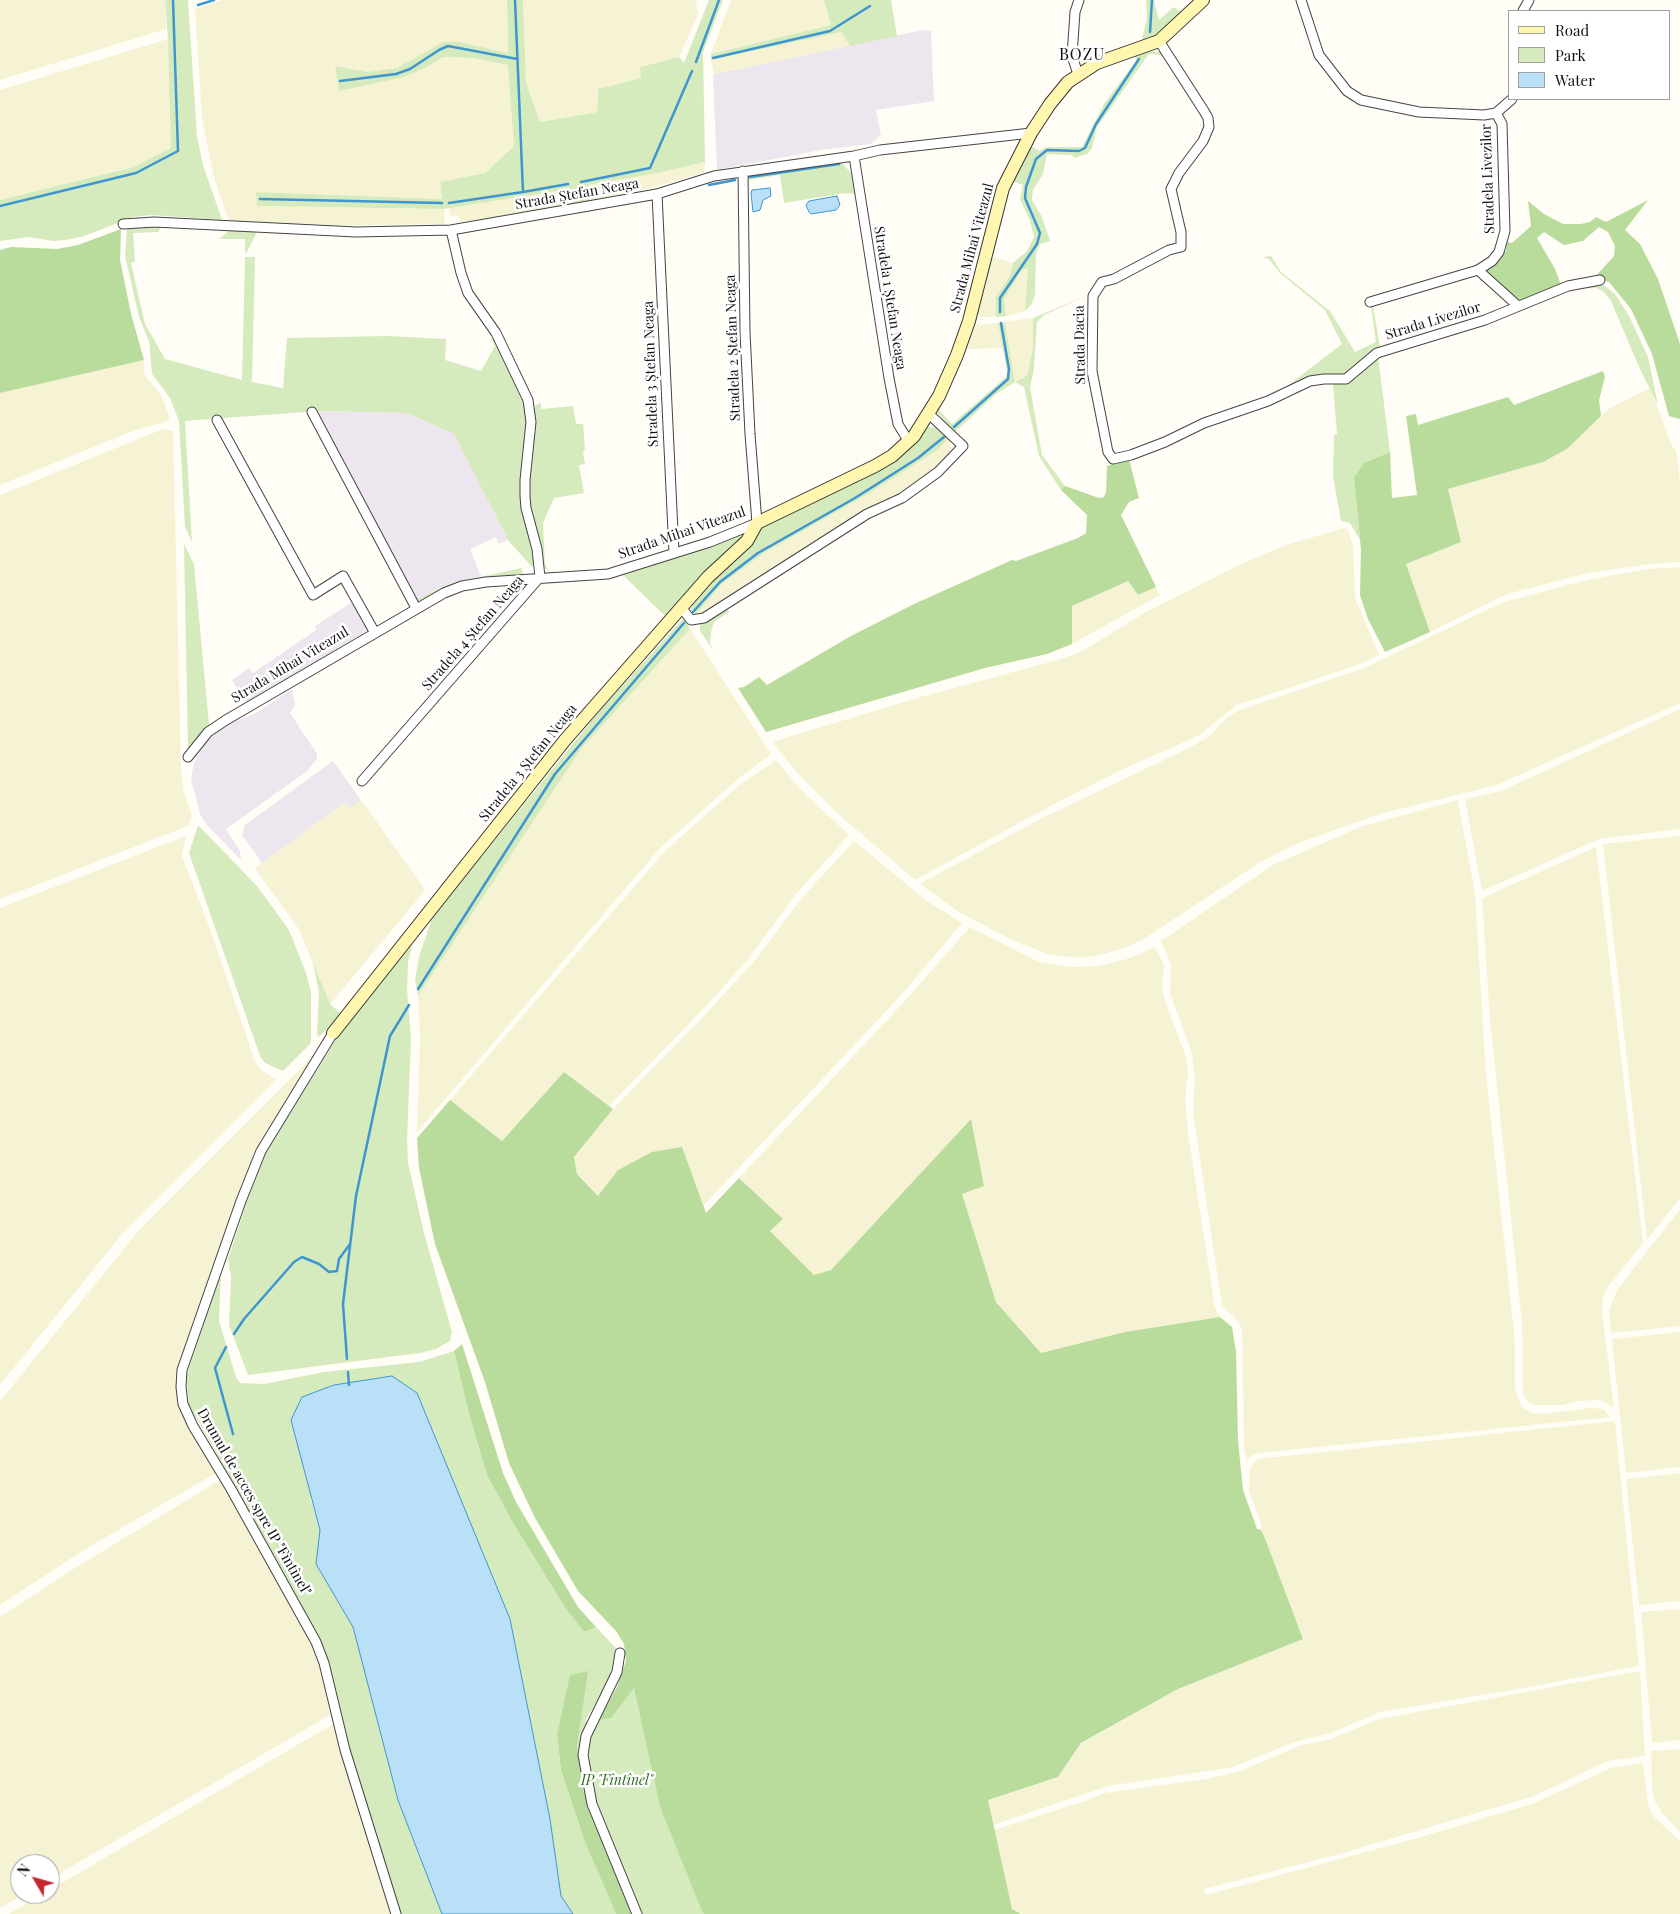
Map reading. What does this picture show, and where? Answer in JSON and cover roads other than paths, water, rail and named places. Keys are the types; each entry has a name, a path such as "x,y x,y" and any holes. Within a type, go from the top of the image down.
{"street":[{"path":"1078,74 1072,56 1075,12 1079,0"},
{"name":"Strada Mihai Viteazul","path":"188,757 208,732 226,720 416,608 462,586 540,577 583,577 608,574 710,542 757,523 876,466 892,456 909,442 929,414 947,379 969,321 998,199 1007,176 1031,133 1060,90 1078,74 1104,60 1158,41 1203,0"},
{"path":"1301,0 1315,48 1342,86 1352,96 1377,104 1419,112 1451,115 1496,113 1511,100"},
{"name":"Strada Dacia","path":"1158,41 1204,111 1208,118 1209,127 1203,141 1179,173 1172,189 1181,248 1168,250 1114,279 1102,282 1093,296 1092,371 1095,397 1110,456 1118,459 1131,455 1204,423 1268,401 1310,381 1346,379 1360,368"},
{"name":"Stradela Livezilor","path":"1370,302 1478,270 1492,261 1499,252 1505,231 1502,124 1496,113"},
{"name":"Strada Ștefan Neaga","path":"122,224 154,222 356,232 451,230 657,194 714,176 743,171 854,156 880,150 1031,133"},
{"name":"Stradela 1 Ștefan Neaga","path":"854,156 889,378 898,424 909,442"},
{"name":"Stradela 2 Ștefan Neaga","path":"743,171 746,351 757,523"},
{"name":"Stradela 3 Ștefan Neaga","path":"657,194 674,553"},
{"name":"Stradela 4 Ștefan Neaga","path":"362,781 540,577 535,539 526,508 525,496 524,480 531,422 529,402 496,333 468,293 461,273 451,230"},
{"name":"Strada Livezilor","path":"1478,270 1518,306"},
{"name":"Strada Livezilor","path":"1360,368 1377,353 1441,336 1568,286 1600,280"},
{"path":"312,412 416,608"},
{"path":"681,607 691,620 704,618 867,514 902,498 938,472 963,446 929,414"},
{"path":"217,420 313,595 343,576 375,632"},
{"name":"Stradela 3 Ștefan Neaga","path":"333,1033 565,740 708,577 747,541 757,523"},
{"name":"Drumul de acces spre IP \"Fîntînel\"","path":"333,1033 261,1151 241,1201 182,1370 181,1387 183,1404 193,1426 231,1489 316,1642 324,1663 345,1750 396,1914"},
{"path":"620,1653 617,1672 586,1736 583,1755 592,1804 637,1914"}],"water":[{"path":"770,188 771,196 763,200 760,210 753,212 752,190"},
{"path":"837,196 840,205 836,210 811,214 806,205 809,201"},
{"path":"392,1376 417,1393 510,1619 550,1819 561,1896 573,1914 442,1914 398,1800 353,1627 316,1564 320,1530 291,1420 302,1397 334,1385"}],"waterway":[{"path":"0,206 136,173 178,151 173,0"},
{"path":"198,5 214,0"},
{"path":"449,203 523,192 515,0"},
{"path":"696,62 719,0"},
{"path":"1150,32 1152,0"},
{"path":"713,58 830,31 870,6"},
{"path":"340,81 396,74 410,69 448,46 517,59"},
{"path":"1000,312 1000,298 1037,244 1040,233 1025,198 1026,187 1036,159 1047,150 1079,151 1085,148 1096,124 1139,59"},
{"path":"581,182 650,168 692,71"},
{"path":"750,177 839,164"},
{"path":"709,185 735,180"},
{"path":"523,192 568,184"},
{"path":"260,199 442,203"},
{"path":"954,427 1008,379 1009,369 1001,323"},
{"path":"693,612 720,582 758,553 855,498 918,458 944,437"},
{"path":"418,989 555,774 684,623"},
{"path":"347,1359 343,1304 356,1196 390,1036 409,1005"},
{"path":"234,1334 244,1319 294,1262 302,1257 319,1264 329,1272 337,1271 339,1259 350,1244"},
{"path":"226,1347 215,1368 233,1434"},
{"path":"348,1372 349,1385"}],"district":[{"name":"BOZU","path":"1082,55"}],"park label":[{"name":"IP \"Fîntînel\"","path":"617,1781"}]}
